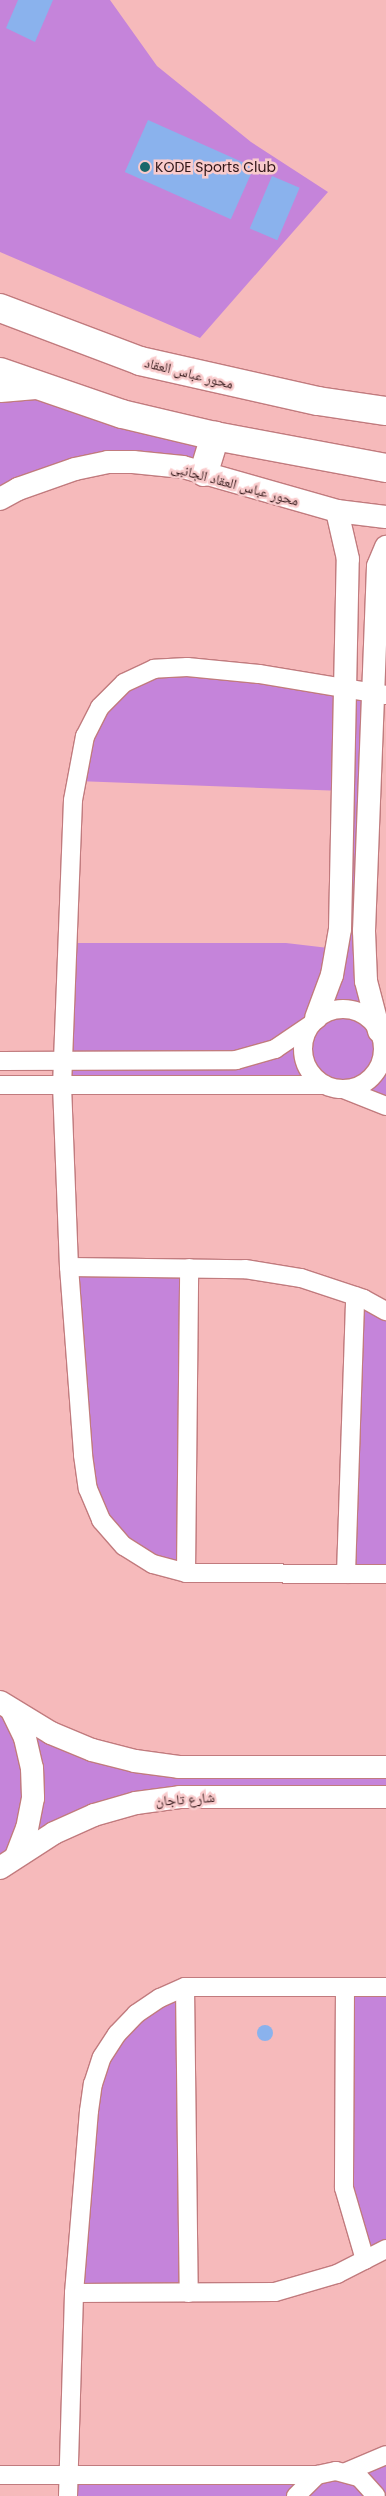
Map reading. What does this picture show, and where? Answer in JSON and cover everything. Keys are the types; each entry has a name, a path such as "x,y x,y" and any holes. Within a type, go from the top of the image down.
{"main road":[{"name":"محور عباس العقاد","path":"0,308 140,361 318,401 386,411"},
{"path":"0,372 35,386 122,414 215,436 386,468"},
{"path":"0,389 35,386"},
{"path":"204,472 215,436"}],"street":[{"name":"محور عباس العقاد الجانبى","path":"0,499 49,477 108,462 158,464 204,472 337,511 386,517"},
{"path":"326,1085 314,1077 302,1052 332,975 340,929 348,559 337,511"},
{"path":"343,1089 364,1082 379,1067 383,1053 382,1038 366,982 364,956 380,694 378,566 386,547"},
{"path":"380,694 345,687 187,667 154,670 124,683 100,707 85,736 73,800 62,1085 69,1267 88,1489 101,1520 124,1546 153,1564 186,1573 386,1574"},
{"path":"0,1060 236,1060 276,1049 328,1011 343,1008 358,1011 370,1019 382,1038"},
{"path":"0,1085 326,1085 343,1089 386,1106"},
{"path":"69,1267 245,1269 301,1278 355,1296 386,1311"},
{"path":"186,1573 188,1268"},
{"path":"346,1574 355,1296"},
{"path":"6,1706 59,1736 134,1761 179,1767 386,1767"},
{"path":"6,1706 25,1738 32,1768 33,1790 28,1828 8,1862"},
{"path":"226,1766 226,1796"},
{"name":"شارع تاجان","path":"8,1862 54,1833 94,1815 128,1806 180,1797 386,1797"},
{"path":"68,2496 74,2293 89,2112 93,2084 102,2057 117,2034 136,2014 160,1998 185,1987 386,1987"},
{"path":"185,1987 189,2293"},
{"path":"345,1987 344,2188 351,2221 365,2260"},
{"path":"74,2293 275,2292 306,2285 386,2249"},
{"path":"0,2475 317,2475 346,2472 386,2455"},
{"path":"346,2472 359,2477 376,2496"},
{"path":"296,2496 305,2484 317,2475"}],"shaded area":[{"name":"KODE Sports Club","path":"0,0 110,0 157,66 251,142 328,192 200,338 0,252"},
{"path":"0,372 215,436 204,472 133,462 0,499"},
{"path":"154,669 373,693 364,931 382,1038 386,1045 386,1106 325,1085 62,1085 68,943 286,943 337,949 344,791 77,781 100,707"},
{"path":"69,1267 189,1268 186,1573 124,1546 88,1489"},
{"path":"355,1296 386,1311 386,1574 346,1574"},
{"path":"0,1702 135,1761 386,1767 386,1797 136,1803 0,1868"},
{"path":"185,1987 189,2293 74,2293 89,2111 117,2034"},
{"path":"345,1987 386,1987 386,2249 365,2260 349,2213"},
{"path":"386,2455 386,2496 68,2496 70,2476 317,2475"}],"water":[{"path":"18,0 53,0 35,42 6,28"},
{"path":"148,120 254,167 231,219 125,172"},
{"path":"272,176 300,188 277,240 250,228"},
{"path":"265,2025 271,2027 273,2033 271,2039 265,2041 259,2039 257,2033 259,2027"}],"place":[{"name":"KODE Sports Club","path":"145,167"}]}
